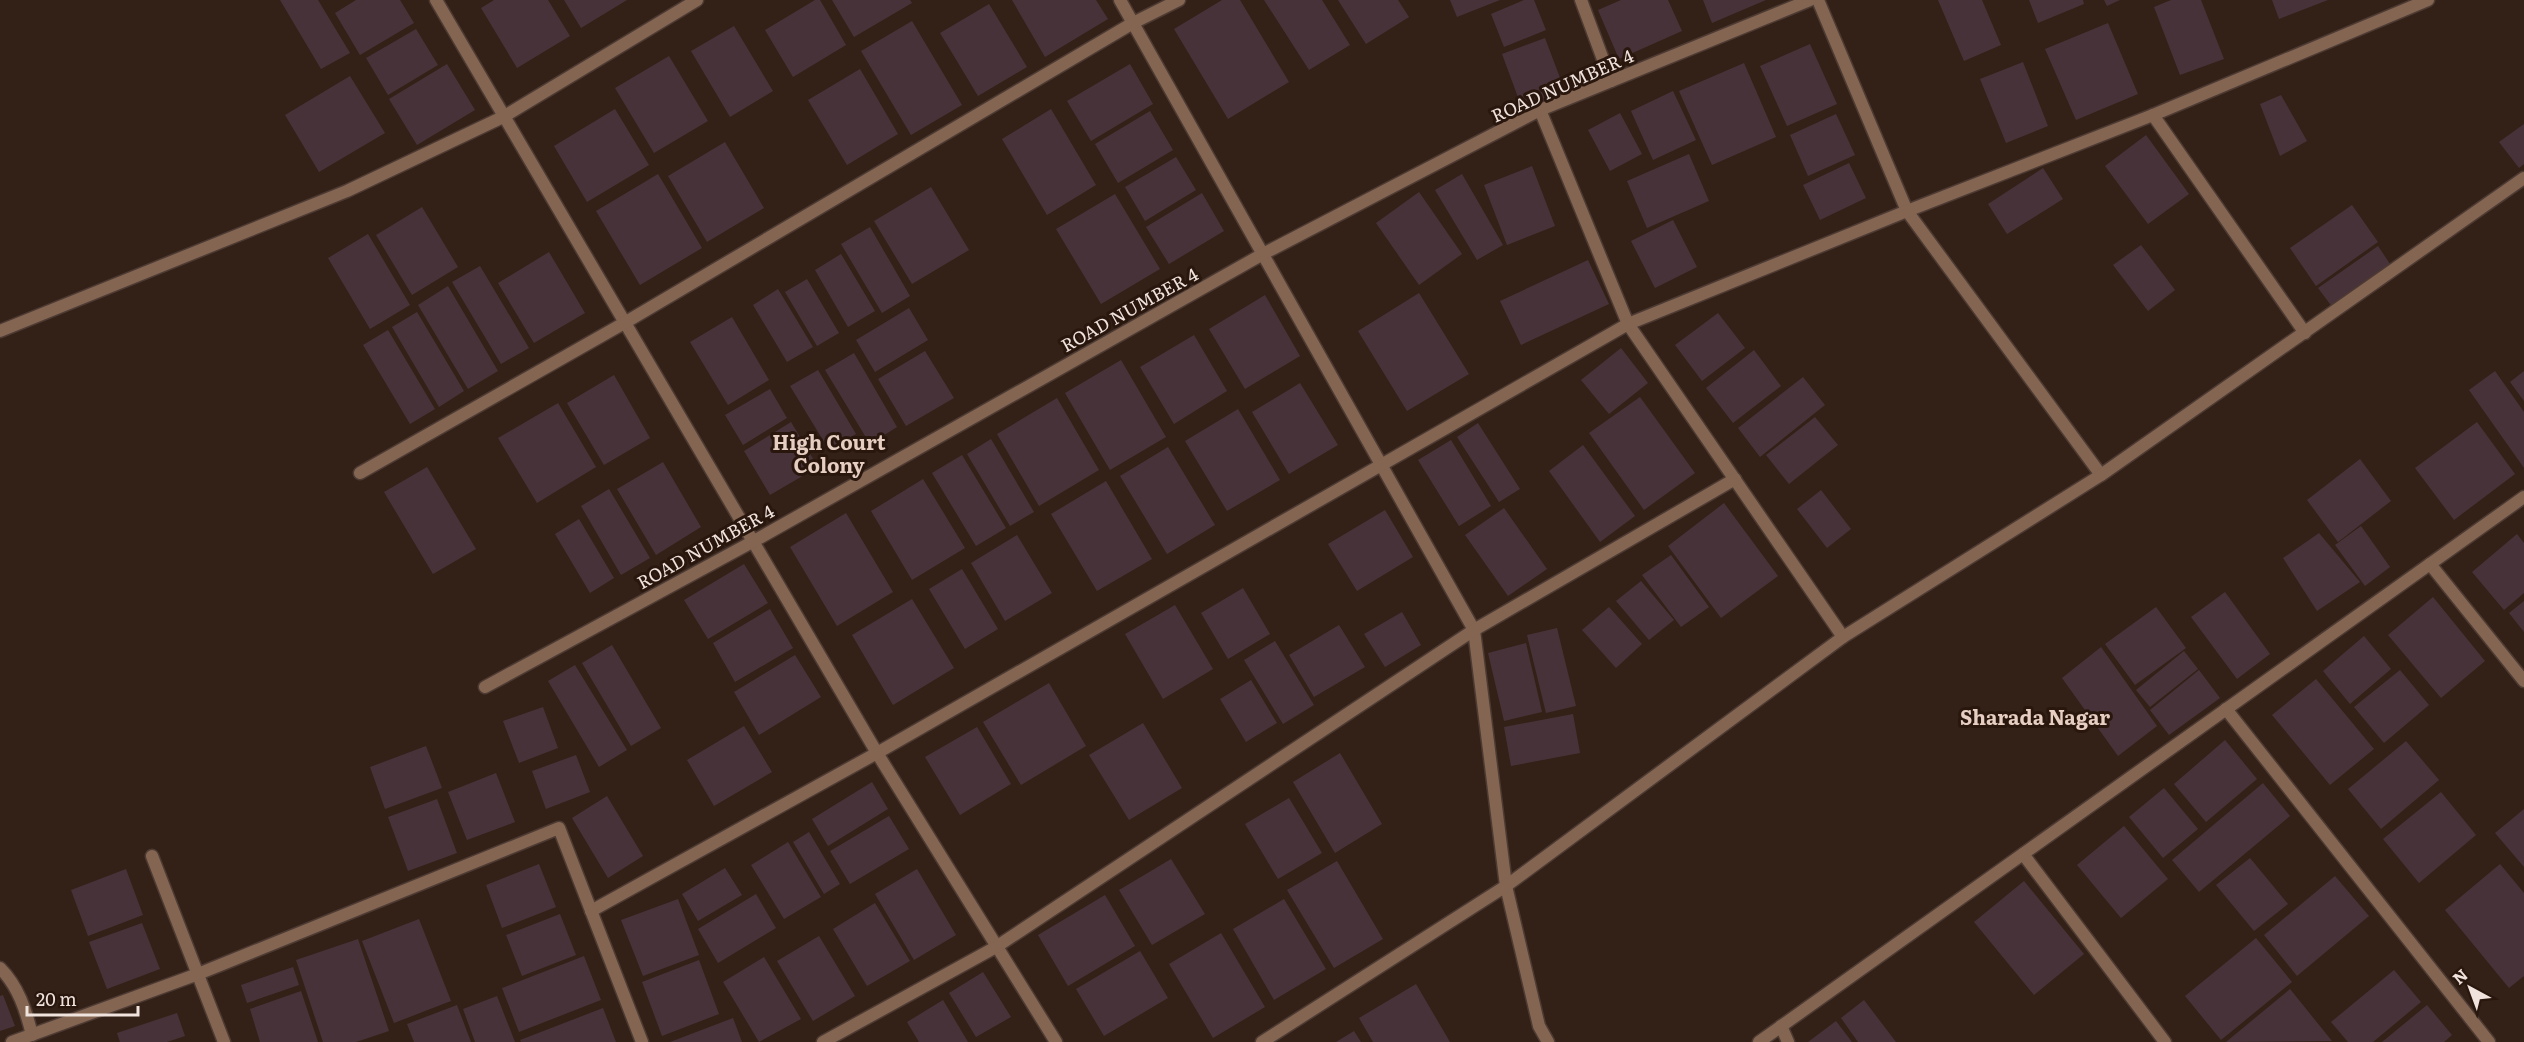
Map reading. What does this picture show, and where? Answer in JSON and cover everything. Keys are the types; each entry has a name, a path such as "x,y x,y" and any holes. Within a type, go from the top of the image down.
{"street":[{"path":"436,0 877,753 1056,1042"},
{"path":"0,331 347,191 503,117 697,0"},
{"path":"1120,0 1474,630 1506,886 1539,1026 1548,1042"},
{"path":"360,473 626,322 1133,23 1179,0"},
{"path":"1581,0 1611,81"},
{"name":"ROAD NUMBER 4","path":"484,687 754,541 1263,254 1540,110 1810,0"},
{"path":"1818,0 1907,211 2101,475"},
{"path":"591,911 877,753 1628,324 2152,115 2428,0"},
{"path":"1540,110 1628,324 1843,637"},
{"path":"2152,115 2305,333"},
{"path":"1262,1042 1506,886 1843,637 2101,475 2524,178"},
{"path":"823,1042 996,946 1474,630 1735,479"},
{"path":"1759,1042 2524,497"},
{"path":"2430,564 2524,681"},
{"path":"2226,709 2489,1042"},
{"path":"12,1042 198,974 559,828 642,1042"},
{"path":"2023,854 2165,1042"},
{"path":"152,856 224,1042"},
{"path":"0,968 11,978 27,1013 32,1035"},
{"path":"1781,1026 1788,1042"}],"building":[{"path":"280,0 318,0 350,53 321,69"},
{"path":"356,0 400,0 414,23 360,55 335,13"},
{"path":"494,0 548,0 570,36 517,68 481,8"},
{"path":"564,0 627,0 581,28"},
{"path":"815,0 820,0 846,45 793,77 765,30"},
{"path":"832,0 910,0 912,3 854,37"},
{"path":"1012,0 1096,0 1108,19 1045,57"},
{"path":"1222,0 1240,0 1289,82 1228,119 1174,29"},
{"path":"1264,0 1322,0 1350,45 1309,70"},
{"path":"1338,0 1398,0 1409,17 1366,44"},
{"path":"1450,0 1500,0 1457,17"},
{"path":"1524,0 1534,0 1546,30 1504,47 1491,14"},
{"path":"1621,0 1668,0 1682,31 1619,59 1598,10"},
{"path":"1703,0 1766,0 1712,23"},
{"path":"1938,0 1982,0 2001,45 1964,61"},
{"path":"2029,0 2083,0 2084,4 2038,23"},
{"path":"2104,0 2120,0 2107,6"},
{"path":"2171,0 2201,0 2224,59 2180,75 2154,7"},
{"path":"2272,0 2328,0 2279,19"},
{"path":"989,4 1027,67 978,96 940,33"},
{"path":"912,21 962,105 911,135 861,51"},
{"path":"2108,23 2138,94 2076,120 2045,49"},
{"path":"734,26 773,91 730,117 691,51"},
{"path":"416,29 438,65 388,95 366,58"},
{"path":"1545,38 1565,91 1522,108 1502,54"},
{"path":"1810,44 1837,104 1787,126 1760,66"},
{"path":"669,56 708,121 654,153 615,88"},
{"path":"2023,62 2048,126 2006,143 1980,79"},
{"path":"1744,63 1776,137 1712,165 1679,91"},
{"path":"447,64 475,110 417,145 389,99"},
{"path":"1130,64 1153,104 1091,141 1067,101"},
{"path":"860,69 898,134 847,165 808,100"},
{"path":"350,76 385,133 319,172 285,115"},
{"path":"1673,91 1696,140 1653,160 1631,111"},
{"path":"2281,95 2307,141 2280,156 2260,104"},
{"path":"615,109 649,165 587,202 554,146"},
{"path":"1051,109 1096,185 1047,215 1002,139"},
{"path":"1150,111 1173,150 1118,183 1095,144"},
{"path":"1620,113 1642,154 1610,171 1588,130"},
{"path":"1836,114 1855,155 1808,176 1790,135"},
{"path":"2524,124 2524,164 2519,168 2499,142"},
{"path":"2146,135 2189,194 2148,224 2105,166"},
{"path":"725,142 764,208 707,242 668,176"},
{"path":"1689,154 1709,201 1647,228 1627,181"},
{"path":"1176,157 1196,190 1145,221 1125,187"},
{"path":"1849,163 1866,198 1820,220 1803,185"},
{"path":"1532,166 1555,226 1507,245 1484,185"},
{"path":"2043,168 2063,199 2007,234 1988,204"},
{"path":"658,174 702,248 640,285 596,211"},
{"path":"1462,174 1503,245 1477,260 1435,190"},
{"path":"931,187 969,250 912,284 874,221"},
{"path":"1419,192 1462,254 1419,285 1376,223"},
{"path":"1202,193 1224,231 1169,264 1146,227"},
{"path":"1115,194 1160,269 1101,304 1056,229"},
{"path":"2352,205 2378,242 2316,286 2290,248"},
{"path":"422,207 458,267 412,295 376,235"},
{"path":"1673,220 1697,267 1655,288 1631,241"},
{"path":"870,227 910,296 882,313 841,244"},
{"path":"368,234 410,305 370,329 328,258"},
{"path":"2141,245 2175,290 2148,311 2113,265"},
{"path":"2378,246 2392,267 2333,308 2318,288"},
{"path":"549,252 585,313 534,343 498,283"},
{"path":"841,254 875,311 848,327 815,270"},
{"path":"1588,260 1609,304 1521,345 1500,301"},
{"path":"480,266 529,348 501,364 452,282"},
{"path":"807,279 839,333 817,346 785,292"},
{"path":"448,286 498,371 468,389 418,305"},
{"path":"778,289 813,347 787,362 753,305"},
{"path":"1419,293 1469,374 1407,411 1358,331"},
{"path":"1265,295 1300,356 1245,389 1209,329"},
{"path":"909,308 928,340 875,372 856,340"},
{"path":"417,312 464,391 439,407 392,327"},
{"path":"1718,313 1745,348 1702,381 1675,345"},
{"path":"732,317 769,380 728,405 690,342"},
{"path":"388,330 435,409 410,424 363,345"},
{"path":"1194,335 1227,391 1174,424 1140,367"},
{"path":"1621,348 1648,383 1609,414 1581,380"},
{"path":"1754,350 1781,386 1733,423 1706,388"},
{"path":"925,351 954,398 906,426 878,379"},
{"path":"854,353 897,427 870,444 825,370"},
{"path":"1121,360 1166,437 1110,470 1065,393"},
{"path":"818,370 856,434 829,450 790,386"},
{"path":"2495,371 2524,412 2524,468 2469,390"},
{"path":"2524,371 2524,401 2510,382"},
{"path":"614,375 650,438 604,465 567,403"},
{"path":"1803,377 1825,405 1760,457 1738,428"},
{"path":"1300,383 1338,445 1289,474 1252,412"},
{"path":"770,389 787,418 743,445 725,415"},
{"path":"1640,397 1695,473 1644,510 1589,433"},
{"path":"1057,398 1099,470 1039,506 997,434"},
{"path":"558,403 596,467 537,503 498,438"},
{"path":"1238,409 1280,480 1227,511 1185,441"},
{"path":"1815,417 1838,445 1789,484 1766,455"},
{"path":"791,422 818,467 770,495 744,451"},
{"path":"2477,422 2515,474 2454,520 2415,468"},
{"path":"1478,423 1520,489 1499,502 1457,437"},
{"path":"991,439 1034,512 1010,526 967,454"},
{"path":"1451,440 1491,506 1459,526 1418,460"},
{"path":"1583,445 1635,516 1600,542 1549,471"},
{"path":"1168,447 1215,525 1167,554 1120,476"},
{"path":"962,455 1006,528 976,546 932,473"},
{"path":"2360,459 2391,501 2338,542 2307,500"},
{"path":"663,462 701,527 656,555 617,489"},
{"path":"427,467 476,549 433,574 384,492"},
{"path":"923,479 965,548 912,580 871,511"},
{"path":"1106,481 1152,559 1097,591 1051,514"},
{"path":"609,489 650,558 621,575 581,506"},
{"path":"1821,490 1851,529 1827,548 1797,509"},
{"path":"1724,503 1778,576 1721,618 1668,546"},
{"path":"1504,508 1547,569 1508,596 1465,535"},
{"path":"1385,510 1413,557 1357,591 1328,544"},
{"path":"846,513 893,592 837,626 790,547"},
{"path":"579,519 614,578 590,593 555,534"},
{"path":"2361,526 2390,567 2365,586 2335,545"},
{"path":"2319,533 2360,582 2317,611 2283,558"},
{"path":"2517,534 2524,543 2524,593 2504,610 2472,572"},
{"path":"1017,535 1052,593 1005,621 971,563"},
{"path":"1671,555 1709,607 1681,627 1642,575"},
{"path":"744,564 768,603 708,639 684,600"},
{"path":"962,569 998,629 965,649 929,589"},
{"path":"1641,581 1674,620 1649,640 1616,601"},
{"path":"1243,588 1270,634 1228,659 1201,613"},
{"path":"2225,592 2270,654 2237,679 2191,617"},
{"path":"2433,597 2485,661 2441,698 2388,635"},
{"path":"912,599 954,668 893,705 852,635"},
{"path":"2524,601 2524,632 2509,613"},
{"path":"1175,605 1213,669 1163,699 1125,634"},
{"path":"1609,607 1642,644 1616,668 1582,630"},
{"path":"2156,607 2186,648 2135,685 2105,644"},
{"path":"770,609 793,648 735,682 713,643"},
{"path":"1402,612 1421,645 1385,667 1364,634"},
{"path":"1339,625 1365,667 1314,697 1289,655"},
{"path":"1557,628 1576,706 1546,713 1527,635"},
{"path":"2364,636 2391,669 2350,704 2323,671"},
{"path":"1275,641 1314,705 1283,724 1244,660"},
{"path":"1526,643 1542,712 1504,721 1488,653"},
{"path":"612,645 661,728 631,746 582,663"},
{"path":"2101,647 2157,726 2118,756 2062,678"},
{"path":"2184,651 2198,669 2150,707 2136,690"},
{"path":"795,655 821,697 759,735 734,692"},
{"path":"575,665 627,750 599,767 548,681"},
{"path":"2199,670 2220,698 2169,735 2150,710"},
{"path":"2400,670 2429,705 2384,743 2354,707"},
{"path":"2316,679 2374,749 2330,785 2272,715"},
{"path":"1251,680 1277,723 1246,742 1220,699"},
{"path":"1049,683 1086,746 1021,785 983,722"},
{"path":"543,707 558,748 519,763 503,721"},
{"path":"1573,714 1580,753 1511,766 1504,727"},
{"path":"1143,723 1182,788 1129,820 1089,755"},
{"path":"744,726 772,772 714,806 687,760"},
{"path":"977,727 1011,784 960,815 925,757"},
{"path":"2225,740 2257,779 2206,822 2174,784"},
{"path":"2406,741 2439,780 2381,829 2348,789"},
{"path":"426,746 442,788 385,809 370,767"},
{"path":"1340,753 1382,824 1335,853 1293,782"},
{"path":"576,755 590,792 546,809 532,771"},
{"path":"496,773 515,822 467,840 448,792"},
{"path":"872,782 888,809 828,846 812,819"},
{"path":"2263,783 2290,816 2199,892 2172,860"},
{"path":"2164,788 2198,829 2163,858 2129,817"},
{"path":"2441,792 2476,835 2419,883 2383,839"},
{"path":"607,796 643,856 608,878 572,818"},
{"path":"1289,798 1322,853 1278,879 1245,824"},
{"path":"437,799 457,853 408,871 388,817"},
{"path":"2524,809 2524,867 2495,833"},
{"path":"889,816 909,849 850,884 830,851"},
{"path":"2124,826 2168,879 2121,918 2077,865"},
{"path":"809,832 840,884 824,894 793,842"},
{"path":"788,842 821,897 784,919 751,865"},
{"path":"2250,858 2288,904 2254,931 2216,885"},
{"path":"1171,859 1205,914 1152,945 1119,890"},
{"path":"1337,861 1383,939 1334,968 1287,890"},
{"path":"539,864 556,907 502,928 486,885"},
{"path":"2500,864 2524,893 2524,976 2509,988 2445,910"},
{"path":"725,868 742,895 698,921 682,894"},
{"path":"126,869 143,915 88,936 71,890"},
{"path":"917,869 956,935 914,960 875,894"},
{"path":"2335,876 2369,916 2297,976 2264,935"},
{"path":"2024,881 2084,954 2034,995 1974,922"},
{"path":"756,894 776,928 718,963 698,929"},
{"path":"1105,895 1135,946 1068,986 1038,935"},
{"path":"678,899 699,955 643,976 621,920"},
{"path":"1284,899 1326,969 1274,1000 1233,929"},
{"path":"875,903 910,961 867,986 833,929"},
{"path":"560,914 576,955 522,976 506,935"},
{"path":"419,919 451,1001 394,1023 362,941"},
{"path":"142,923 160,969 107,989 89,942"},
{"path":"1221,933 1265,1007 1213,1038 1169,964"},
{"path":"819,936 855,996 813,1021 777,961"},
{"path":"2256,938 2292,982 2221,1040 2185,996"},
{"path":"358,939 389,1031 356,1042 323,1042 296,960"},
{"path":"1140,951 1168,998 1104,1036 1076,989"},
{"path":"584,956 601,1000 519,1032 502,988"},
{"path":"764,957 801,1019 759,1042 723,982"},
{"path":"699,960 719,1014 662,1036 642,982"},
{"path":"293,967 299,985 247,1003 241,985"},
{"path":"2394,970 2421,1002 2373,1042 2348,1042 2331,1022"},
{"path":"983,972 1011,1017 976,1037 949,993"},
{"path":"1416,984 1450,1042 1373,1042 1359,1018"},
{"path":"2290,989 2332,1041 2226,1042"},
{"path":"301,991 318,1042 260,1042 250,1009"},
{"path":"3,995 15,1026 0,1031 0,996"},
{"path":"497,996 515,1042 475,1042 463,1009"},
{"path":"943,1000 968,1042 919,1042 907,1022"},
{"path":"1864,1000 1896,1042 1858,1042 1841,1018"},
{"path":"457,1005 471,1042 414,1042 407,1024"},
{"path":"2427,1005 2452,1035 2444,1042 2382,1042"},
{"path":"603,1008 616,1042 521,1042 520,1040"},
{"path":"177,1013 185,1036 167,1042 120,1042 117,1033"},
{"path":"733,1018 742,1042 670,1042"},
{"path":"1836,1021 1852,1042 1808,1042"},
{"path":"1354,1031 1361,1042 1336,1042"}],"district":[{"name":"High Court Colony","path":"829,452"},
{"name":"Sharada Nagar","path":"2035,716"}]}
